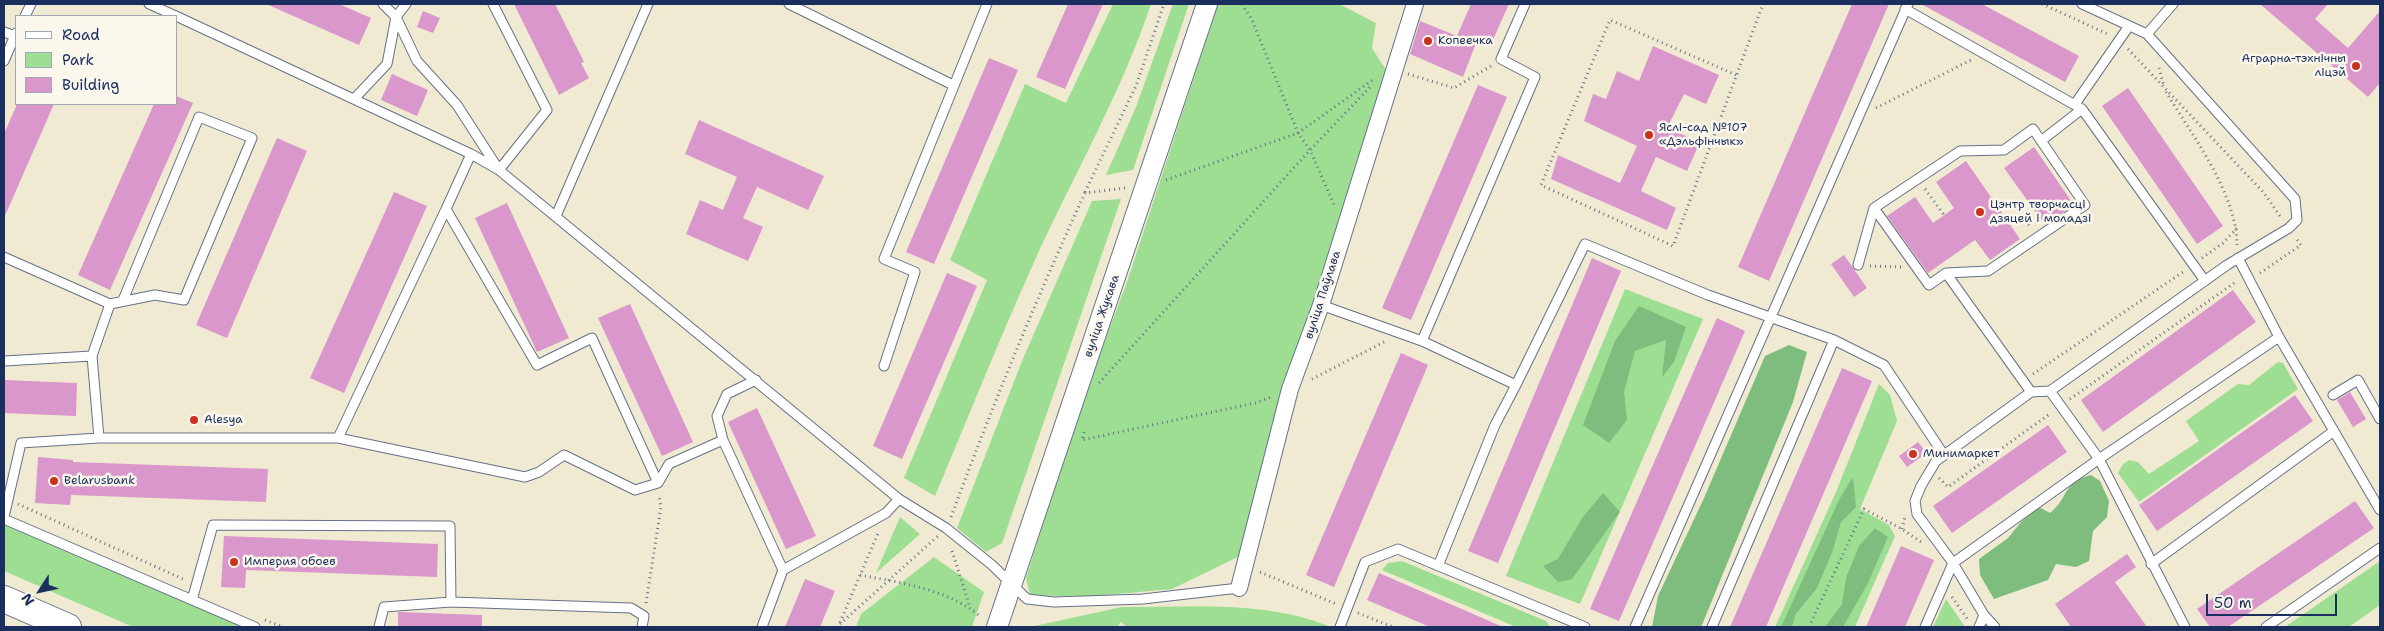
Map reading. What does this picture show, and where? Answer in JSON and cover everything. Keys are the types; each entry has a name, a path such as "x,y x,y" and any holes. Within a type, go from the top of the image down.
{"main road":[{"path":"4,598 68,627"}],"street":[{"name":"вуліца Жукава","path":"991,624 1010,583 1207,4"},
{"name":"вуліца Паўлава","path":"1239,588 1290,389 1321,305 1344,229 1401,71 1415,4"}],"lane":[{"path":"149,4 174,15"},
{"path":"383,4 396,17 417,61 457,105 499,170"},
{"path":"354,99 386,64 396,17 406,4"},
{"path":"493,4 547,110 499,170"},
{"path":"556,216 648,4"},
{"path":"789,4 953,85"},
{"path":"884,366 915,272 884,259 987,4"},
{"path":"1422,341 1535,77 1501,59 1525,4"},
{"path":"1995,627 1984,615 1952,564 1917,514 1915,502 1936,461 2030,392 2050,391 2238,258 2289,228 2297,220 2295,199 2150,38 2082,4"},
{"path":"2150,38 2173,4"},
{"path":"1635,627 1906,6 2078,106 2205,281"},
{"path":"178,17 472,154 499,170 899,499 946,528 992,565 1027,599 1054,602 1143,599 1239,588"},
{"path":"2041,141 2078,106 2129,26"},
{"path":"4,32 15,35 4,61"},
{"path":"4,257 110,304 156,295 184,300 252,138 199,117 123,300"},
{"path":"1858,265 1874,208 1960,151 2004,150 2033,130 2085,205 1988,271 1946,273 1929,285 1874,208"},
{"path":"338,438 472,154"},
{"path":"446,209 537,365 592,338 658,483"},
{"path":"1438,566 1495,425 1585,244 1708,295 1834,340 1884,365 1944,455"},
{"path":"2238,258 2279,337 2380,510"},
{"path":"1946,273 2030,392"},
{"path":"99,438 92,356 110,304"},
{"path":"1321,305 1422,341 1516,384"},
{"path":"1925,627 1952,564 2099,459 2279,337"},
{"path":"1712,627 1834,340"},
{"path":"4,361 92,356"},
{"path":"756,380 727,394 717,416 722,440 784,570"},
{"path":"2333,395 2358,380 2380,419"},
{"path":"2050,391 2099,459 2151,564 2185,627"},
{"path":"2151,564 2334,431"},
{"path":"255,627 4,518 21,442 99,438 338,438 525,477 539,472 564,455 635,490 658,483 668,464 722,440"},
{"path":"762,627 784,570 886,513 899,499"},
{"path":"192,600 213,525 450,526 451,602"},
{"path":"2266,627 2380,548"},
{"path":"1340,627 1365,562 1398,549 1566,624 1585,627"},
{"path":"379,627 384,607 451,602 631,608 644,616 642,627"},
{"path":"1975,626 1984,615"}],"path":[{"path":"1085,193 1136,86 1164,4"},
{"path":"1242,4 1252,20 1298,133 1310,150 1344,229"},
{"path":"1736,75 1610,20 1541,185 1673,246 1763,4"},
{"path":"2042,4 2119,40 2264,193 2301,245 2249,281"},
{"path":"2150,38 2164,87 2218,180 2237,227 2238,258"},
{"path":"1858,118 1985,53"},
{"path":"1098,385 1310,150 1386,70 1401,71 1454,88 1501,59"},
{"path":"1401,71 1405,83"},
{"path":"1918,179 1944,215"},
{"path":"2018,208 2037,238"},
{"path":"2029,378 2194,265 2223,243 2237,227"},
{"path":"1858,265 1917,268"},
{"path":"1931,470 1948,486 2237,281"},
{"path":"1312,372 1309,381 1383,343 1396,332"},
{"path":"1084,431 1082,440 1256,404 1290,389"},
{"path":"644,616 660,507 658,483"},
{"path":"8,500 196,585"},
{"path":"1809,627 1864,509 1902,529 1914,539 1944,552"},
{"path":"838,627 886,513"},
{"path":"946,528 961,584 970,608"},
{"path":"1262,565 1259,574 1393,627"},
{"path":"860,575 920,588 970,608 991,624"},
{"path":"1943,585 1975,626"},
{"path":"261,618 283,627"}],"green space":[{"path":"1113,4 1151,4 1126,70 1021,291 935,496 904,478 987,280 950,260 1025,84 1066,103"},
{"path":"1173,4 1189,4 1133,170 1106,175 1136,107"},
{"path":"1218,4 1339,4 1376,23 1372,48 1386,70 1310,311 1248,552 1172,589 1084,597 1030,595 1026,578 1077,415 1128,279"},
{"path":"1121,199 1002,543 986,552 957,528 1022,361 1092,201"},
{"path":"1625,289 1703,319 1580,604 1506,576"},
{"path":"1639,306 1686,327 1674,362 1662,377 1666,340 1635,351 1624,392 1627,420 1609,443 1583,425 1615,341"},
{"path":"1789,345 1807,352 1793,402 1702,625 1700,627 1652,627 1658,596 1704,498 1765,356"},
{"path":"2278,362 2283,363 2298,389 2139,502 2118,473 2123,464 2129,460 2138,462 2149,474 2199,441 2186,421 2238,384 2249,385"},
{"path":"1879,384 1890,395 1897,421 1860,509 1889,525 1895,536 1855,627 1775,627 1836,492"},
{"path":"2091,475 2100,481 2109,501 2107,517 2093,531 2089,561 2076,567 2056,564 2048,580 1994,599 1980,575 1979,559 2008,538 2021,522 2039,507 2050,513 2070,486 2082,478"},
{"path":"1853,477 1856,507 1841,522 1833,550 1817,588 1795,615 1792,627 1781,627 1840,498"},
{"path":"1603,493 1620,512 1572,579 1558,582 1543,566 1558,559 1582,518"},
{"path":"900,517 920,534 876,573"},
{"path":"4,522 244,627 133,627 4,571"},
{"path":"1875,528 1888,537 1868,583 1843,627 1825,627 1842,604 1846,578 1859,546"},
{"path":"934,557 984,592 972,627 856,627 861,614"},
{"path":"1402,561 1546,621 1550,627 1516,627 1382,570 1388,563"},
{"path":"2380,561 2380,605 2349,627 2285,627"},
{"path":"1946,599 1965,627 1933,627"},
{"path":"1201,606 1254,609 1281,612 1331,627 1127,627 1121,622 1117,627 1030,627 1122,607"}],"building":[{"path":"266,4 339,4 371,18 359,45"},
{"path":"514,4 555,4 584,62 581,63 589,78 559,95"},
{"path":"1068,4 1103,4 1065,89 1036,77"},
{"path":"1471,4 1509,4 1491,44 1478,38 1463,77 1410,54 1420,21 1457,36"},
{"path":"1852,4 1889,4 1769,281 1738,267"},
{"path":"1921,4 1982,4 2079,56 2065,82"},
{"name":"Аграрна-тэхнічны ліцэй","path":"2260,4 2328,4 2315,19 2348,48 2380,11 2380,83 2368,97"},
{"path":"423,11 440,18 433,33 417,27"},
{"name":"Яслі-сад №107 «Дэльфінчык»","path":"1653,46 1719,75 1706,104 1684,94 1667,128 1700,142 1687,171 1656,157 1641,191 1676,208 1667,230 1551,179 1558,155 1620,183 1637,146 1584,121 1593,94 1606,99 1617,71 1639,81"},
{"path":"989,58 1018,70 934,264 906,252"},
{"path":"392,74 428,90 417,116 381,100"},
{"path":"1478,85 1507,97 1411,320 1382,308"},
{"path":"2128,88 2223,226 2197,244 2102,106"},
{"path":"178,97 193,103 110,290 78,275 154,105 178,105"},
{"path":"17,105 54,105 4,218 4,134"},
{"path":"699,120 824,176 808,210 757,187 743,218 763,227 748,261 686,234 700,200 723,210 737,177 685,154"},
{"path":"277,138 307,151 227,338 196,325"},
{"path":"2034,147 2074,205 2045,225 2004,168"},
{"name":"Цэнтр творчасці дзяцей і моладзі","path":"1966,161 2020,239 1990,260 1975,240 1928,273 1887,216 1915,197 1933,223 1954,208 1936,182"},
{"path":"394,192 427,206 344,393 310,378"},
{"path":"507,203 569,338 537,352 475,218"},
{"path":"1844,255 1867,288 1854,297 1831,264"},
{"path":"1592,258 1621,271 1498,563 1468,551"},
{"path":"947,273 977,286 902,459 873,446"},
{"path":"2233,290 2256,322 2103,432 2081,400"},
{"path":"630,304 693,442 662,456 598,318"},
{"path":"1717,318 1745,331 1619,621 1590,609"},
{"path":"1401,353 1428,365 1334,587 1306,575"},
{"path":"1842,368 1872,381 1766,627 1730,627"},
{"path":"4,380 77,383 76,416 4,413"},
{"path":"2350,392 2366,419 2353,427 2337,400"},
{"path":"2295,395 2313,421 2157,531 2139,505"},
{"path":"757,408 816,536 786,549 728,422"},
{"path":"2048,425 2067,452 1952,533 1933,506"},
{"name":"Минимаркет","path":"1918,442 1927,453 1907,467 1899,456"},
{"path":"38,457 73,460 73,462 268,469 266,502 71,495 70,505 35,503"},
{"path":"2355,501 2374,528 2228,627 2210,627 2197,609"},
{"path":"224,536 438,544 437,577 246,570 245,588 221,587"},
{"path":"1901,546 1934,560 1905,627 1866,627"},
{"path":"2127,554 2136,567 2115,582 2147,627 2071,627 2055,604"},
{"path":"1379,573 1503,627 1430,627 1367,600"},
{"path":"805,579 835,591 820,627 785,627"},
{"path":"398,612 482,615 482,627 398,627"}],"place":[{"name":"Копеечка","path":"1428,41"},
{"name":"Аграрна-тэхнічны ліцэй","path":"2356,66"},
{"name":"Яслі-сад №107 «Дэльфінчык»","path":"1649,135"},
{"name":"Цэнтр творчасці дзяцей і моладзі","path":"1980,212"},
{"name":"Alesya","path":"194,420"},
{"name":"Минимаркет","path":"1913,454"},
{"name":"Belarusbank","path":"54,481"},
{"name":"Империя обоев","path":"234,562"}]}
